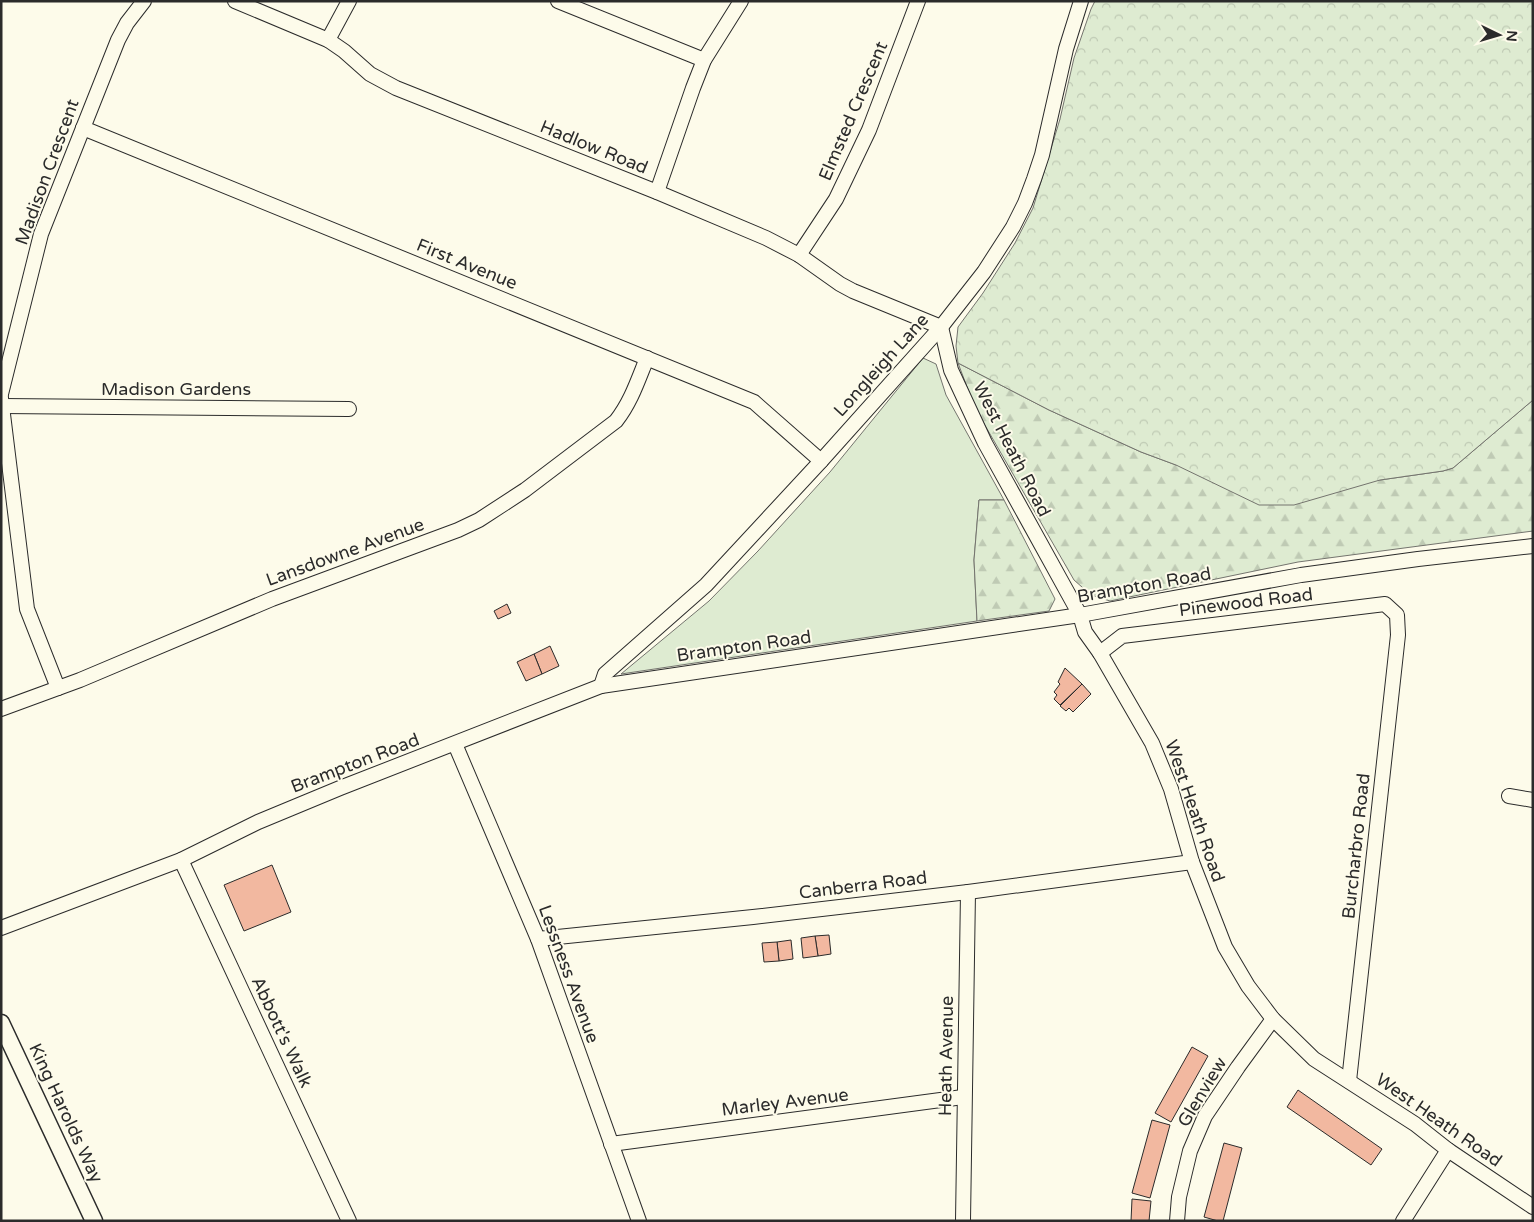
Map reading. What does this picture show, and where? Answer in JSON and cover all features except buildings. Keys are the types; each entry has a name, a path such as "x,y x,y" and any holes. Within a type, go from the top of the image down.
{"street":[{"name":"Madison Crescent","path":"58,688 27,609 2,399 41,234 118,40 127,23 144,1"},
{"name":"Hadlow Road","path":"235,1 328,40 344,51 370,74 396,88 766,238 799,256 853,291 941,327"},
{"path":"328,40 349,1"},
{"path":"558,1 704,60"},
{"path":"656,192 704,60 741,1"},
{"name":"Elmsted Crescent","path":"799,256 836,199 870,130 918,1"},
{"name":"Longleigh Lane","path":"601,686 605,674 706,585 821,461 941,327 1001,247 1025,203 1042,155 1066,49 1081,1"},
{"name":"First Avenue","path":"83,128 754,402 821,461"},
{"name":"West Heath Road","path":"941,327 951,370 985,443 1080,615 1085,632 1100,653 1152,743 1171,789 1192,862 1226,947 1248,986 1273,1019 1314,1059 1415,1124 1448,1150 1533,1206"},
{"name":"Lansdowne Avenue","path":"1,709 58,688 272,599 419,545 479,520 525,490 616,422 632,397 647,358"},
{"name":"Madison Gardens","path":"2,399 349,409"},
{"name":"Brampton Road","path":"1,928 182,860 276,814 601,686 1080,615 1301,575 1533,546"},
{"name":"Pinewood Road","path":"1100,653 1122,636 1385,604 1397,615"},
{"name":"Burcharbro Road","path":"1350,1081 1398,635 1397,615"},
{"name":"Lessness Avenue","path":"456,744 538,939 640,1221"},
{"path":"1509,796 1533,800"},
{"name":"Abbott's Walk","path":"182,860 349,1221"},
{"name":"Canberra Road","path":"538,939 968,892 1192,862"},
{"name":"Heath Avenue","path":"962,1221 968,892"},
{"name":"Glenview","path":"1177,1221 1179,1197 1190,1152 1205,1116 1238,1066 1273,1019"},
{"name":"King Harolds Way","path":"1,1023 94,1221"},
{"name":"Marley Avenue","path":"611,1144 964,1097"},
{"path":"1403,1221 1448,1150"}],"green space":[{"path":"1095,1 1533,1 1533,400 1453,468 1380,480 1294,505 1259,505 1176,465 1141,452 1049,410 958,363 956,346 958,327 983,293 1015,243 1033,208 1060,119 1074,58"},
{"path":"923,358 936,364 946,395 1004,500 979,500 974,560 977,621 621,674 709,601 758,551 830,472"},
{"path":"958,363 1049,410 1141,452 1176,465 1380,480 1453,468 1533,400 1533,531 1298,562 1110,601 1091,595 1074,580 975,408"},
{"path":"979,500 1004,500 1055,599 1049,611 977,621 974,560"}]}
